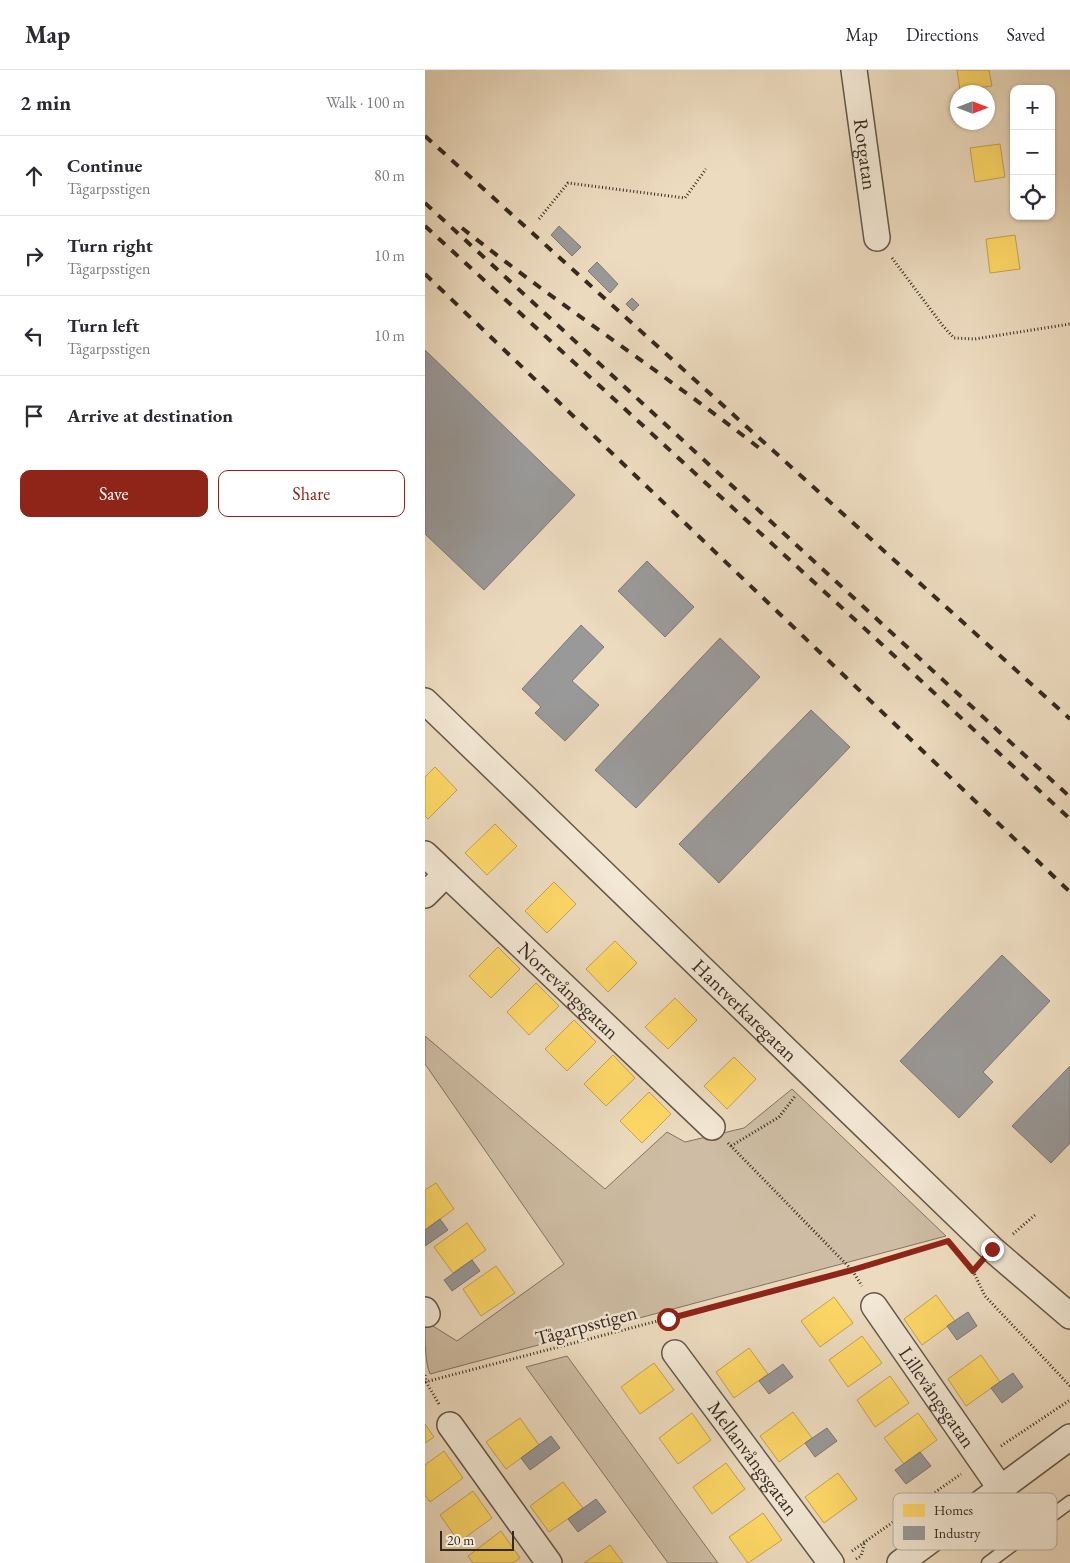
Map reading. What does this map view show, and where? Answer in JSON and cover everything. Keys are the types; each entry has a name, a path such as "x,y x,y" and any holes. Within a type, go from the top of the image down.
{"street":[{"name":"Rotgatan","path":"853,70 877,238"},
{"name":"Hantverkaregatan","path":"425,700 992,1249 1070,1316"},
{"name":"Norrevångsgatan","path":"425,854 712,1127"},
{"path":"425,895 446,874"},
{"name":"Lillevångsgatan","path":"874,1306 1001,1488"},
{"name":"Mellanvångsgatan","path":"675,1353 831,1563"},
{"path":"450,1424 549,1563"},
{"path":"994,1493 1070,1437"},
{"path":"900,1563 918,1550"}],"lane":[{"path":"1057,1512 1070,1502"},
{"path":"988,1563 1005,1550"}],"path":[{"path":"539,219 567,183 685,198 706,170"},
{"path":"877,238 943,326 955,338 975,339 1070,324"},
{"path":"731,1146 779,1117 811,1074"},
{"path":"712,1127 852,1270"},
{"name":"Tågarpsstigen","path":"426,1382 852,1270 948,1241 973,1271"},
{"path":"992,1249 973,1271 985,1296 1070,1386"},
{"path":"425,1375 426,1382 450,1424"},
{"path":"851,1563 861,1556 865,1540"}],"shaded area":[{"path":"425,1036 605,1189 667,1132 685,1142 744,1128 792,1089 946,1236 430,1374 425,1345 425,1326 428,1323 457,1341 564,1264 425,1064"},
{"path":"567,1356 718,1563 668,1563 526,1367"}],"building: Homes":[{"path":"957,70 989,70 992,85 959,85"},
{"path":"1000,144 1005,177 975,182 970,148"},
{"path":"1015,235 1020,269 990,273 986,239"},
{"path":"435,767 457,790 428,819 425,816 425,777"},
{"path":"495,824 517,846 487,875 465,853"},
{"path":"554,882 576,904 547,933 525,911"},
{"path":"615,941 637,963 608,992 586,969"},
{"path":"498,947 520,969 491,998 469,976"},
{"path":"536,983 559,1006 529,1035 507,1012"},
{"path":"675,998 697,1020 668,1049 645,1027"},
{"path":"574,1020 596,1042 567,1071 545,1049"},
{"path":"613,1055 635,1078 606,1106 584,1084"},
{"path":"734,1057 756,1079 727,1109 704,1086"},
{"path":"649,1092 671,1114 642,1143 620,1121"},
{"path":"436,1183 454,1209 425,1230 425,1190"},
{"path":"467,1223 486,1250 453,1273 434,1247"},
{"path":"496,1266 515,1293 481,1316 463,1289"},
{"path":"936,1295 955,1321 922,1345 904,1319"},
{"path":"834,1297 853,1323 820,1347 801,1321"},
{"path":"862,1336 882,1363 848,1387 829,1360"},
{"path":"749,1348 768,1374 734,1398 716,1372"},
{"path":"981,1355 1000,1382 966,1406 948,1379"},
{"path":"654,1363 674,1390 640,1414 621,1387"},
{"path":"890,1376 909,1403 875,1427 857,1400"},
{"path":"793,1412 812,1438 779,1462 760,1436"},
{"path":"692,1413 711,1440 678,1464 659,1438"},
{"path":"918,1413 937,1440 904,1464 884,1438"},
{"path":"520,1418 539,1445 506,1469 486,1442"},
{"path":"425,1424 434,1437 425,1443"},
{"path":"444,1451 463,1478 430,1502 425,1495 425,1465"},
{"path":"726,1463 745,1489 712,1514 693,1487"},
{"path":"838,1473 857,1499 824,1523 805,1497"},
{"path":"563,1482 583,1508 549,1532 530,1506"},
{"path":"473,1491 492,1518 459,1542 440,1515"},
{"path":"763,1513 782,1540 748,1563 729,1537"},
{"path":"501,1531 520,1558 513,1563 473,1563 468,1556"},
{"path":"610,1545 623,1563 584,1563"}],"building: Industry":[{"path":"559,226 581,247 572,256 551,235"},
{"path":"597,262 618,284 610,293 588,271"},
{"path":"632,298 639,305 633,311 626,304"},
{"path":"425,350 575,495 484,590 425,534"},
{"path":"647,561 694,607 665,637 618,591"},
{"path":"581,625 604,647 572,681 599,705 565,741 535,713 541,707 522,689"},
{"path":"720,638 760,677 636,808 595,770"},
{"path":"811,710 850,747 719,883 679,844"},
{"path":"1002,955 1050,1001 983,1072 993,1082 959,1118 900,1061"},
{"path":"1070,1066 1070,1143 1051,1163 1012,1126"},
{"path":"440,1219 448,1230 425,1246 425,1230"},
{"path":"472,1260 480,1271 452,1291 444,1280"},
{"path":"968,1312 977,1326 957,1340 947,1326"},
{"path":"783,1364 793,1377 769,1394 759,1381"},
{"path":"1013,1373 1023,1387 1002,1403 991,1388"},
{"path":"827,1428 837,1441 815,1457 805,1443"},
{"path":"551,1436 560,1448 530,1470 521,1458"},
{"path":"920,1452 931,1466 906,1484 895,1470"},
{"path":"596,1499 606,1512 578,1532 568,1519"}],"railway":[{"path":"425,136 1070,719"},
{"path":"425,203 1070,797"},
{"path":"425,226 1070,819"},
{"path":"462,228 763,451"},
{"path":"425,274 1070,892"}],"route":[{"path":"668,1319 852,1270 948,1241 973,1271 992,1249"}]}
